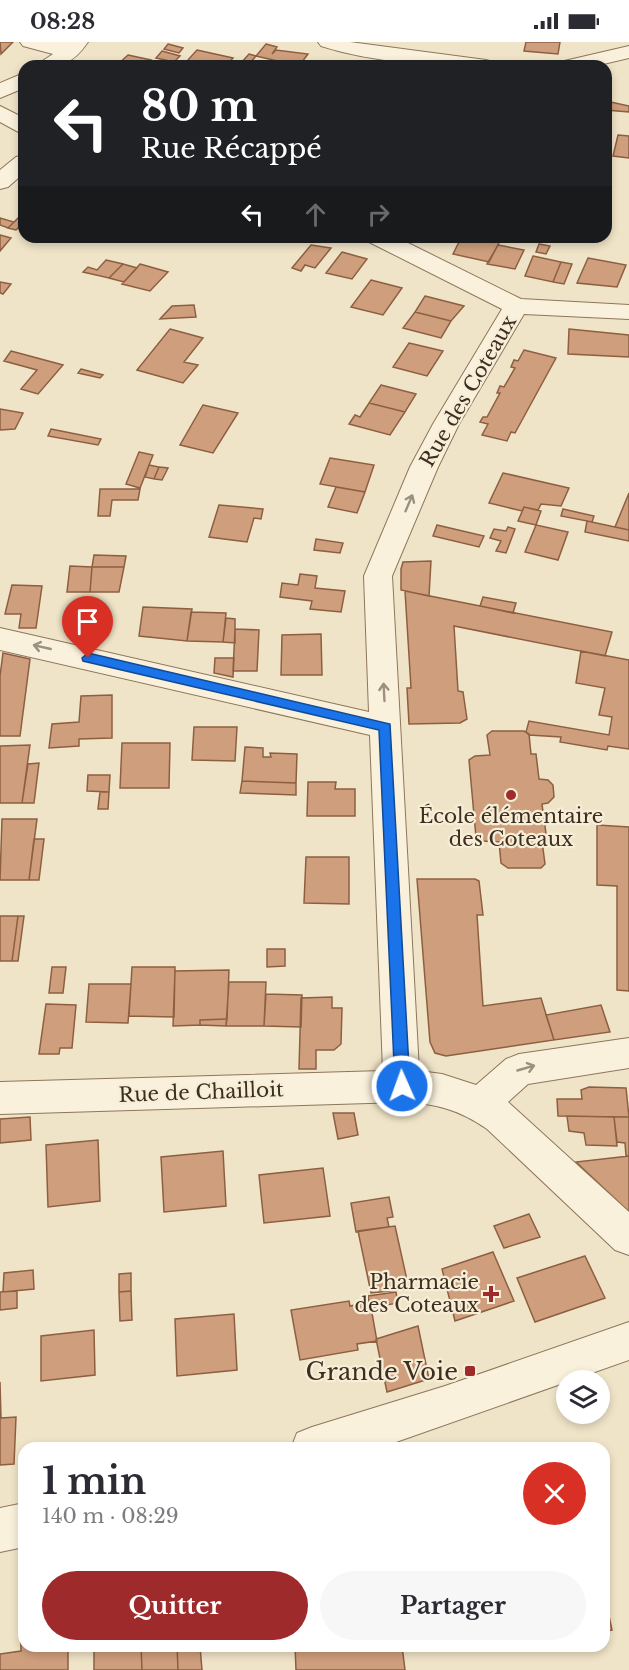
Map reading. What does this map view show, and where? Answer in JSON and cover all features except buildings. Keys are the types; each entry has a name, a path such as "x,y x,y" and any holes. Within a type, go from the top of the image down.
{"street":[{"path":"30,42 74,46"},
{"path":"328,42 352,59 371,60"},
{"path":"54,60 74,46"},
{"path":"594,60 629,52"},
{"path":"0,92 18,82"},
{"path":"0,113 18,124"},
{"path":"0,182 18,167"},
{"path":"389,243 516,306 629,312"},
{"name":"Rue des Coteaux","path":"402,1086 378,576 437,441 516,306"},
{"path":"0,639 386,727"},
{"path":"481,1103 519,1070 629,1053"},
{"path":"402,1086 441,1088 481,1103 548,1160 629,1237"},
{"name":"Rue de Chailloit","path":"0,1098 402,1086"},
{"path":"331,1442 445,1406 629,1341"},
{"path":"0,1530 18,1526"}],"place":[{"name":"École élémentaire des Coteaux","path":"511,795"},
{"name":"Pharmacie des Coteaux","path":"491,1294"},
{"name":"Grande Voie","path":"470,1371"}],"route":[{"path":"88,658 386,727 402,1086"}]}
